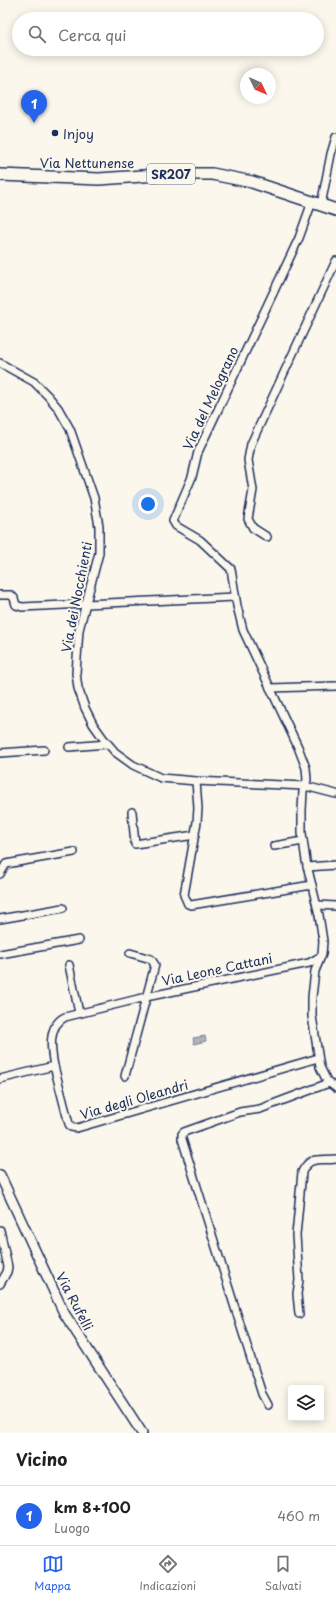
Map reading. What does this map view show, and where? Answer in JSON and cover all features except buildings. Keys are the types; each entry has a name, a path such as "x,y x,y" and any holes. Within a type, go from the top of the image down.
{"main road":[{"name":"Via Nettunense","path":"0,175 105,179 172,174 212,174 252,182 336,210"}],"street":[{"name":"Via del Melograno","path":"330,1083 322,1071 318,1058 312,1006 316,968 323,941 303,841 302,813 307,777 306,766 243,630 235,597 232,575 228,566 198,538 176,526 173,519 191,480 198,452 316,204 336,137"},
{"path":"267,537 253,528 249,522 253,494 248,468 249,454 256,433 336,261"},
{"name":"Via dei Nocchienti","path":"0,363 34,382 54,403 64,417 70,429 87,476 97,509 100,537 97,562 85,605 77,647 76,668 77,683 90,719 107,744 133,765 154,775 171,779 305,786 336,794"},
{"path":"0,595 12,596 16,605 20,607 235,597"},
{"path":"270,688 336,686"},
{"path":"69,747 107,744"},
{"path":"0,753 44,750"},
{"path":"196,781 198,808 195,835 184,895 185,900 189,904 312,884"},
{"path":"132,812 135,844 195,835"},
{"path":"274,846 303,841"},
{"path":"0,874 6,864 74,852"},
{"path":"308,867 336,865"},
{"path":"317,905 336,906"},
{"path":"0,919 63,908"},
{"path":"0,954 79,940"},
{"name":"Via Leone Cattani","path":"125,1076 155,967 154,962 148,958 130,953"},
{"name":"Via Leone Cattani","path":"54,1066 51,1044 56,1024 63,1018 146,997 312,962 320,957"},
{"path":"69,965 79,1013"},
{"name":"Via Leone Cattani","path":"294,965 305,965 316,968"},
{"name":"Via degli Oleandri","path":"54,1066 69,1124 71,1127 75,1128 318,1058"},
{"path":"0,1079 54,1066"},
{"path":"268,1404 262,1394 182,1140 182,1134 240,1112 260,1109 330,1083 336,1088"},
{"path":"299,1314 297,1294 299,1280 296,1235 302,1172 305,1165 310,1161 336,1159"},
{"name":"Via Rufelli","path":"1,1180 64,1313 142,1433"},
{"path":"0,1230 8,1267 7,1272 0,1284"}],"shaded area":[{"path":"205,1036 206,1041 194,1044 193,1038"}],"place":[{"name":"km 8+100","path":"34,123"},
{"name":"Injoy","path":"55,133"}]}
